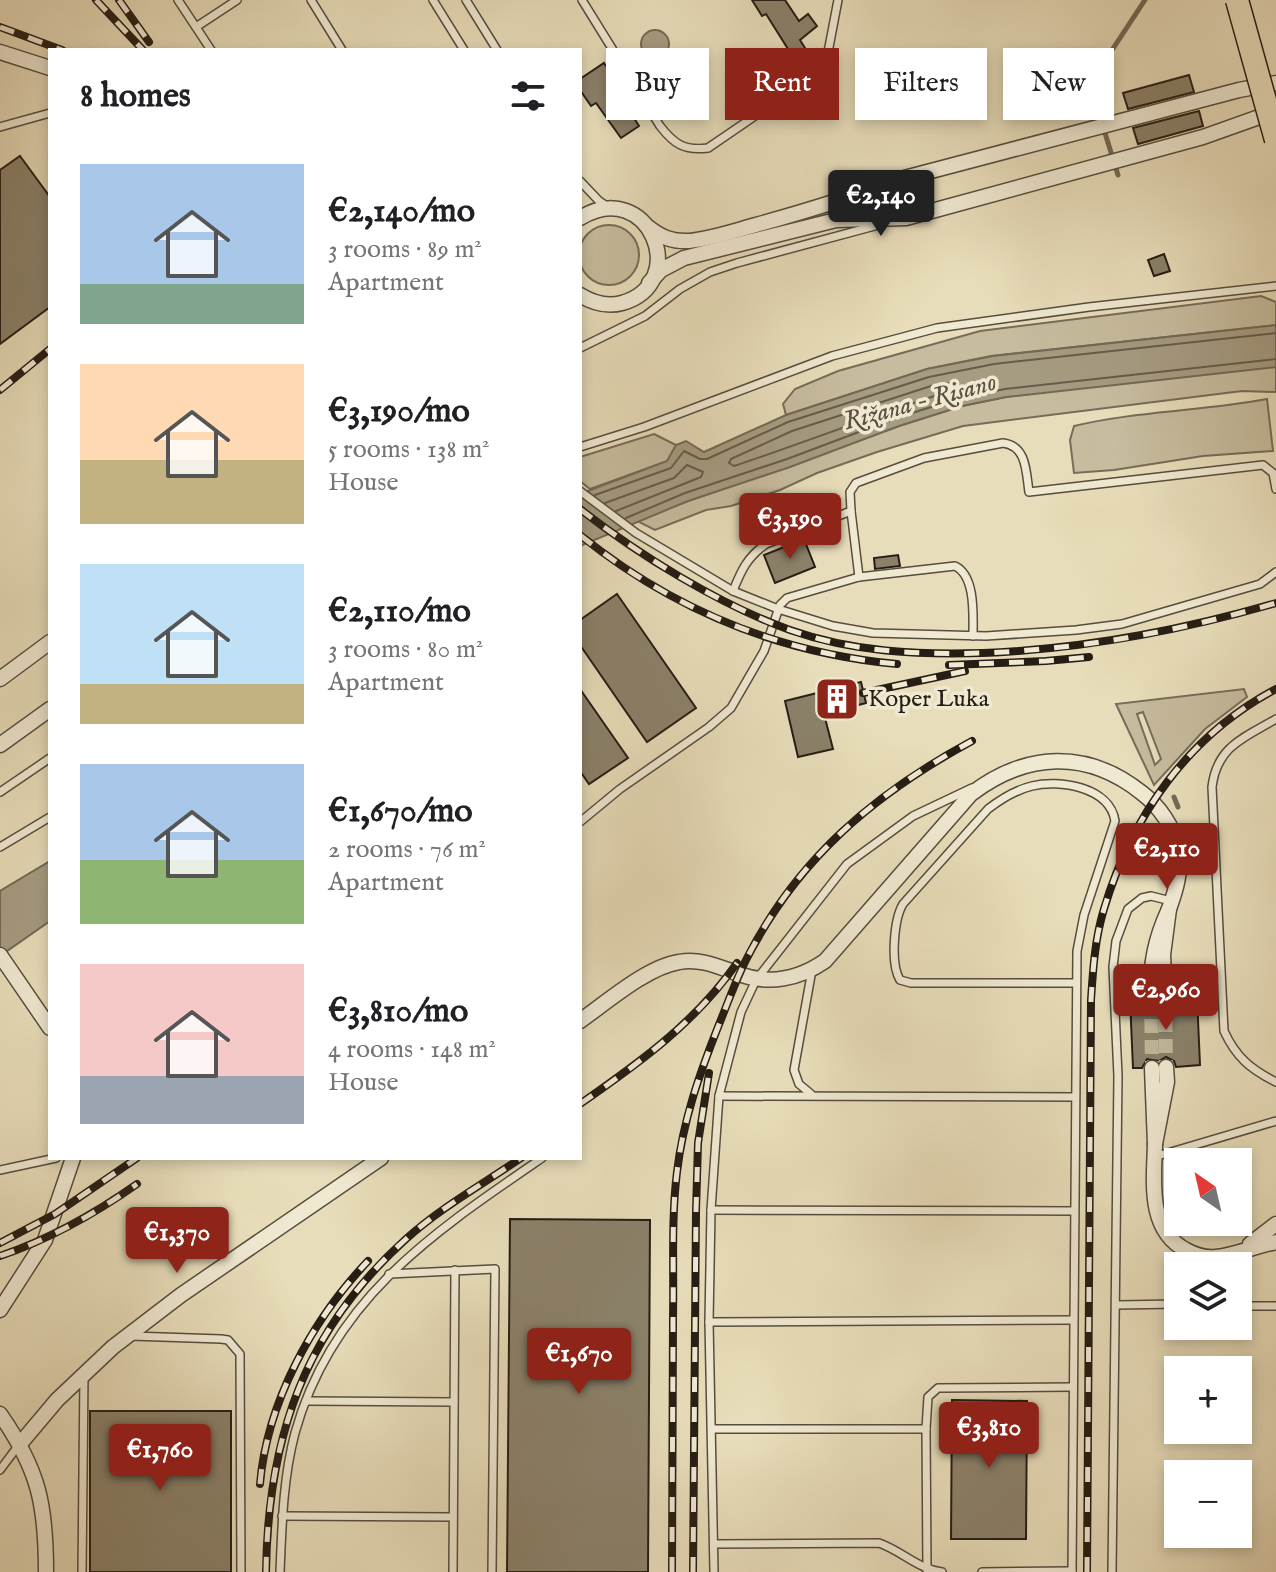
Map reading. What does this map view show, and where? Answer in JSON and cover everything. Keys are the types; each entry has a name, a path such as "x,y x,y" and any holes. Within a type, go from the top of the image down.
{"main road":[{"path":"1237,0 1276,140"}],"street":[{"path":"0,52 48,67"},
{"path":"582,217 599,209 610,208 631,213 660,236 671,240 711,237 838,203 893,181 1276,83"},
{"path":"582,296 602,304 615,304 640,294 661,270 684,258 836,220 906,218 1203,137 1276,111"},
{"path":"648,227 654,238 658,260 649,283"},
{"path":"0,679 48,643"},
{"path":"0,745 48,710"},
{"path":"582,1020 641,979 663,966 678,962 714,964 756,980 783,979 812,970 835,950 956,809 989,780 1027,765 1065,760 1103,769 1121,778 1160,810 1175,838 1179,870 1158,998"},
{"path":"0,955 48,1025"},
{"path":"1159,1067 1155,1150 1157,1217 1165,1233 1175,1244 1198,1255 1211,1257 1276,1242"},
{"path":"0,1310 45,1240 72,1160"},
{"path":"20,1444 85,1372 128,1336 181,1295 378,1160"},
{"path":"1243,1249 1276,1224"},
{"path":"0,1414 20,1444 37,1483 43,1506 46,1572"}],"lane":[{"path":"178,0 210,48"},
{"path":"196,27 237,0"},
{"path":"311,0 341,48"},
{"path":"433,0 463,48"},
{"path":"466,0 496,48"},
{"path":"582,0 660,126 673,142 690,150 708,148 825,68 838,0"},
{"path":"0,127 48,114"},
{"path":"582,183 610,208"},
{"path":"582,347 645,316 680,289 710,272 906,218"},
{"path":"582,446 644,427 832,356 937,328 1276,286"},
{"path":"859,577 851,511 852,487 861,480 924,458 1011,444 1020,452 1029,492 1263,465 1273,473 1276,489"},
{"path":"582,492 636,533 733,591 833,626 873,633 973,636 1122,624 1260,584 1276,572"},
{"path":"733,591 744,564 766,544 851,511"},
{"path":"582,820 731,708 764,651 778,609 791,596 859,577 949,565 959,567 968,580 973,636"},
{"path":"1276,719 1232,745 1223,754 1217,763 1212,787 1224,1031 1243,1063 1276,1082"},
{"path":"0,792 48,759"},
{"path":"714,1572 709,1322 711,1210 719,1096 741,1012 756,980 836,877 860,853 913,816 989,780"},
{"path":"982,1572 1072,1571 1075,983 1084,915 1113,828 1114,814 1105,801 1075,786 1031,786 988,809 903,904 897,914 896,970 900,980 911,983 1075,983"},
{"path":"0,847 48,818"},
{"path":"1112,1572 1118,1076 1113,967 1122,922 1135,901 1151,896 1171,905"},
{"path":"812,970 794,1070 799,1084 817,1096"},
{"path":"719,1096 1074,1097"},
{"path":"1155,1150 1276,1121"},
{"path":"0,1170 48,1160"},
{"path":"280,1572 282,1516 295,1432 321,1369 344,1329 388,1274 451,1220 539,1160"},
{"path":"711,1210 1074,1211"},
{"path":"388,1274 495,1269 492,1572"},
{"path":"453,1572 455,1270"},
{"path":"1117,1305 1164,1304"},
{"path":"1252,1306 1276,1306"},
{"path":"709,1322 1073,1320"},
{"path":"128,1336 228,1340 240,1354 241,1572"},
{"path":"82,1572 85,1372"},
{"path":"927,1570 928,1397 938,1388 1072,1387"},
{"path":"306,1401 454,1402"},
{"path":"713,1429 926,1429"},
{"path":"0,1470 20,1444"},
{"path":"282,1516 453,1517"},
{"path":"714,1544 879,1543 927,1570 942,1572"}],"shaded area":[{"path":"609,225 620,228 630,234 639,255 636,266 630,276 620,282 609,285 598,282 588,276 582,266 582,244 588,234 598,228"},
{"path":"1261,296 1276,302 1276,325 991,356 927,369 786,415 783,404 795,389 838,371 980,331"},
{"path":"1276,364 1276,392 1242,391 963,426 877,452 780,490 731,506 706,510 655,530 635,520 962,406 1006,397"},
{"path":"1267,399 1273,451 1203,456 1074,473 1070,440 1074,426"},
{"path":"654,434 676,445 668,461 590,489 582,483 582,456"},
{"path":"1244,689 1247,697 1205,729 1154,785 1116,704","holes":["1143,712 1161,759 1155,765 1137,714"]}],"water":[{"path":"650,31 660,31 668,39 668,48 642,48 642,39"},
{"name":"Rižana - Risano","path":"1276,325 1276,367 1006,397 962,406 688,501 582,545 582,493 667,461 676,445 686,441 704,452 786,415 927,369 993,356"},
{"path":"48,862 48,922 0,956 0,891"}],"building":[{"path":"752,0 785,0 799,21 808,14 817,26 800,40 805,48 787,48 766,14 762,16"},
{"path":"604,63 606,117 596,103 591,106 582,93 582,78"},
{"path":"1189,75 1194,92 1128,109 1123,93"},
{"path":"1199,111 1203,126 1138,144 1133,128"},
{"path":"608,120 635,120 639,126 621,138"},
{"path":"20,156 48,194 48,308 0,344 0,170"},
{"path":"1164,254 1170,271 1154,276 1148,260"},
{"path":"804,539 815,567 775,583 764,555"},
{"path":"898,555 900,566 875,569 874,558"},
{"path":"617,594 696,708 647,742 582,648 582,619"},
{"path":"861,682 866,703 824,714 833,749 798,757 785,701"},
{"path":"582,692 628,758 589,784 582,774"},
{"path":"1175,997 1197,997 1200,1065 1176,1067 1174,1061 1166,1057 1159,1061 1147,1059 1142,1068 1133,1068 1130,999 1141,999 1145,1006 1152,1008 1158,1004 1170,1006"},
{"path":"510,1219 650,1220 648,1572 507,1572"},
{"path":"952,1400 1027,1401 1026,1539 951,1539"},
{"path":"90,1411 231,1411 231,1572 90,1572"}],"waterway":[{"path":"1118,175 1096,104 1093,79 1145,0"},
{"path":"1174,797 1178,807"}],"tunnel":[{"path":"1165,997 1166,1067"},
{"path":"1151,998 1152,1068"}],"railway":[{"path":"96,0 141,48"},
{"path":"119,0 149,42"},
{"path":"0,27 57,48"},
{"path":"0,390 48,351"},
{"path":"582,510 654,561 736,607 790,630 862,647 910,652 1021,651 1095,643 1167,630 1276,603"},
{"path":"582,536 652,585 729,623 811,650 897,664"},
{"path":"949,665 1089,657"},
{"path":"863,693 965,671"},
{"path":"1087,1572 1091,1000 1098,931 1130,841 1168,781 1216,730 1276,689"},
{"path":"672,1572 674,1208 683,1135 704,1063 746,960 766,924 814,860 871,807 936,761 972,741"},
{"path":"582,1103 645,1057 684,1023 721,985 737,963"},
{"path":"693,1572 698,1143 709,1073"},
{"path":"0,1243 55,1214 134,1160"},
{"path":"266,1572 274,1476 284,1432 298,1389 317,1349 341,1311 371,1274 406,1239 447,1207 518,1160"},
{"path":"0,1256 71,1225 137,1184"},
{"path":"260,1484 272,1423 296,1364 328,1309 368,1261"}],"place":[{"name":"Koper Luka","path":"837,699"}]}
